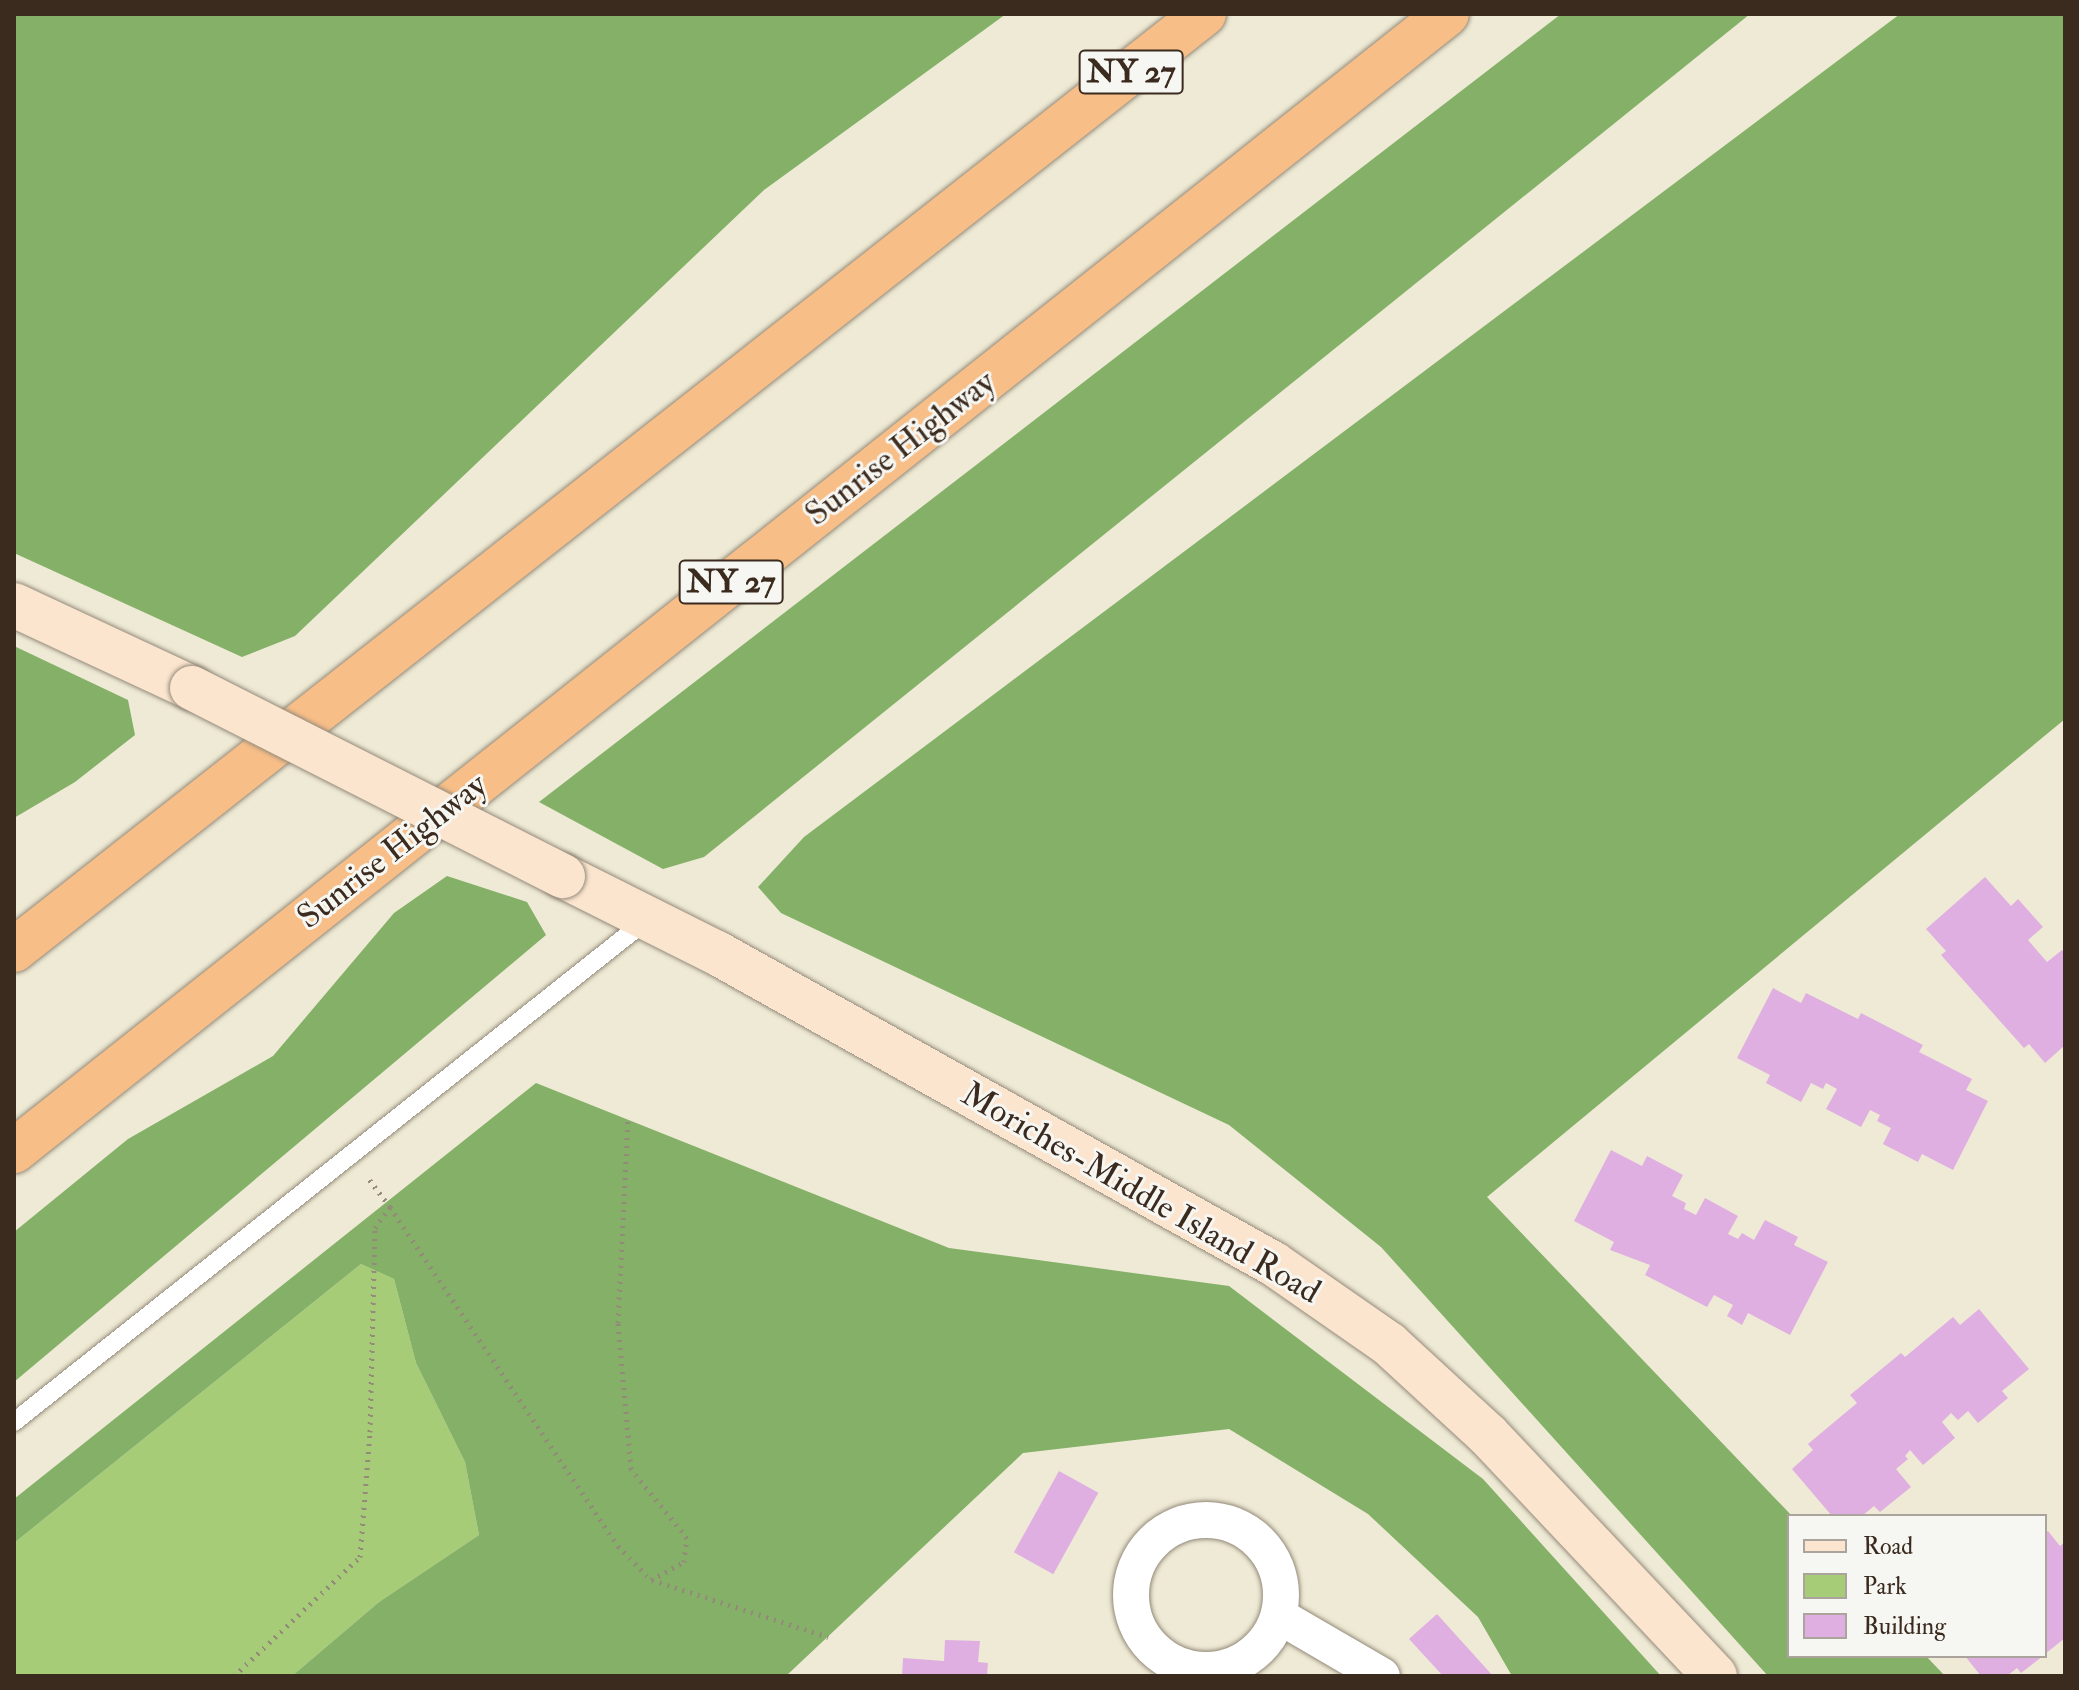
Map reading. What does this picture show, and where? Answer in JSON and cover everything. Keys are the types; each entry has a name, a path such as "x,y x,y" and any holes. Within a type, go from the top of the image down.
{"highway":[{"name":"NY 27","path":"14,950 1204,14"},
{"name":"Sunrise Highway","path":"14,1151 1447,14"}],"main road":[{"name":"Moriches-Middle Island Road","path":"14,605 192,688 730,960 1152,1193 1274,1264 1389,1344 1488,1435 1715,1676"}],"street":[{"path":"1207,1519 1234,1524 1258,1539 1275,1561 1282,1588 1279,1616 1266,1641 1246,1660 1219,1669 1192,1669 1165,1659 1145,1640 1132,1615 1130,1587 1138,1560 1155,1538 1180,1524 1207,1519"},
{"path":"1279,1616 1382,1676"}],"lane":[{"path":"14,1422 648,919"}],"path":[{"path":"628,1119 618,1323 631,1469 687,1538 684,1562 651,1580"},
{"path":"352,1154 618,1546 651,1580 828,1637"},
{"path":"234,1676 360,1557 370,1432 375,1228 390,1207"}],"green space":[{"path":"14,14 1006,14 764,190 295,636 242,657 14,553"},
{"path":"1561,14 1750,14 704,857 663,869 539,802"},
{"path":"1900,14 2065,14 2065,719 1487,1197 1790,1514 1787,1514 1787,1658 1928,1658 1945,1676 1768,1676 1381,1247 1229,1125 781,913 758,887 804,837"},
{"path":"14,646 128,700 135,735 75,782 14,818"},
{"path":"447,876 527,902 546,935 14,1382 14,1232 128,1139 273,1056 394,913"},
{"path":"536,1083 949,1248 1229,1286 1483,1479 1661,1676 1512,1676 1478,1617 1368,1514 1229,1429 1023,1453 786,1676 292,1676 379,1602 479,1535 465,1462 416,1363 394,1279 361,1264 14,1543 14,1499"},
{"path":"361,1264 394,1279 416,1363 465,1462 479,1535 379,1602 292,1676 14,1675 14,1543"}],"building":[{"path":"1985,877 2011,906 2018,899 2043,927 2028,940 2047,962 2062,950 2065,953 2065,1045 2045,1063 2029,1044 2024,1048 1941,955 1946,951 1926,929"},
{"path":"1773,988 1801,1003 1806,993 1858,1019 1861,1013 1923,1045 1919,1052 1972,1079 1966,1090 1988,1101 1953,1170 1922,1154 1918,1162 1883,1144 1891,1128 1877,1121 1880,1115 1870,1110 1861,1127 1826,1109 1837,1089 1826,1083 1823,1089 1811,1083 1801,1102 1766,1083 1770,1075 1737,1058"},
{"path":"1611,1150 1642,1166 1647,1156 1683,1175 1672,1196 1686,1203 1684,1209 1696,1215 1705,1198 1738,1216 1728,1234 1738,1239 1742,1233 1754,1240 1765,1220 1798,1237 1794,1245 1828,1262 1790,1335 1748,1313 1742,1325 1727,1316 1733,1305 1714,1295 1707,1307 1645,1275 1650,1265 1610,1250 1614,1242 1574,1221"},
{"path":"1979,1309 2029,1369 2002,1391 2008,1398 1978,1423 1968,1411 1958,1420 1951,1413 1942,1422 1955,1438 1923,1465 1910,1450 1905,1456 1908,1459 1896,1469 1911,1487 1880,1512 1874,1506 1864,1514 1830,1514 1792,1469 1813,1450 1808,1444 1857,1403 1850,1395 1901,1353 1905,1357 1953,1317 1960,1325"},
{"path":"1059,1471 1098,1493 1053,1574 1014,1552"},
{"path":"2047,1532 2060,1546 2065,1542 2065,1638 2047,1652"},
{"path":"1437,1614 1493,1676 1443,1676 1409,1639"},
{"path":"945,1640 980,1641 978,1662 988,1663 987,1676 902,1676 903,1658 944,1661"},
{"path":"1967,1658 2040,1658 2021,1673 2017,1668 2007,1676 1981,1676"}]}
